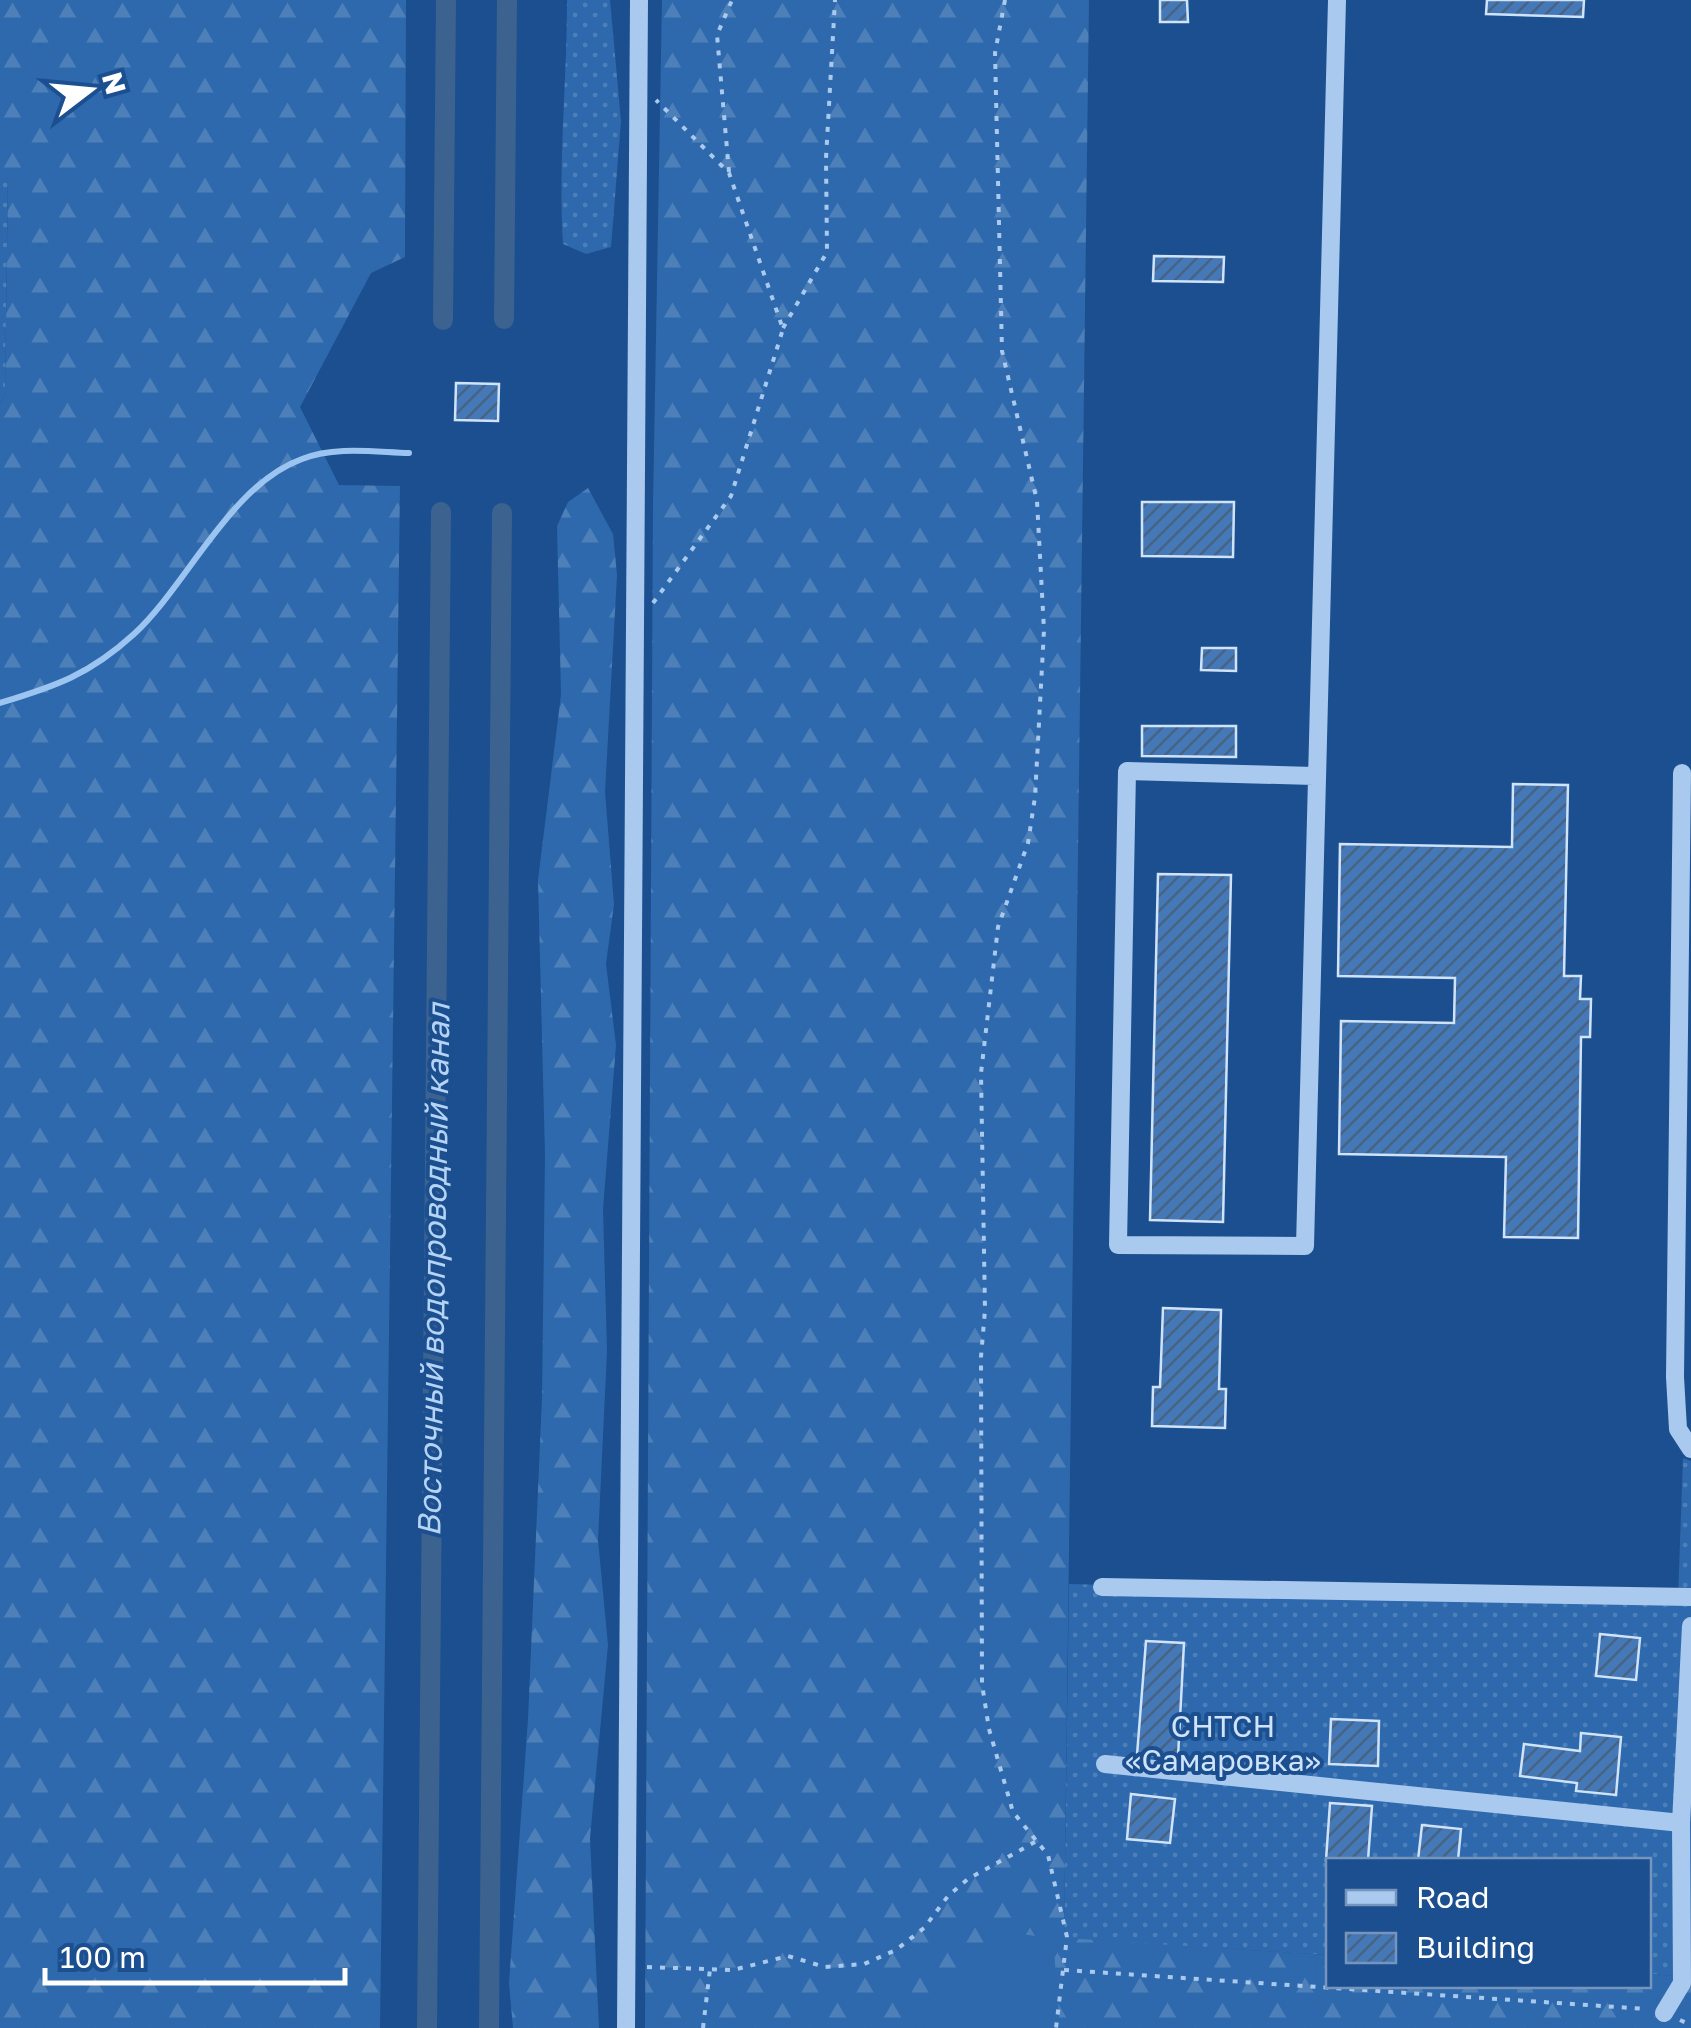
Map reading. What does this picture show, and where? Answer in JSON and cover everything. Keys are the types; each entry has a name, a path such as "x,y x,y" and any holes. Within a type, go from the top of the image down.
{"street":[{"path":"626,2028 639,0"},
{"path":"1314,776 1126,771 1118,1246 1304,1246 1337,0"},
{"path":"1682,772 1675,1377 1678,1428 1691,1449"},
{"path":"1102,1587 1691,1598"},
{"path":"1664,2013 1682,1983 1681,1822 1688,1780 1691,1626"},
{"path":"1105,1764 1681,1822"}],"path":[{"path":"732,0 717,34 729,173 783,328"},
{"path":"636,627 731,496 783,328 827,252 826,158 836,0"},
{"path":"1004,0 996,52 1002,351 1037,501 1044,630 1035,797 1028,843 998,927 981,1073 985,1310 981,1357 981,1626 988,1729 1013,1812 1048,1855 1066,1937 1056,2028"},
{"path":"638,83 729,173"},
{"path":"627,1966 733,1970 788,1956 825,1968 864,1964 896,1950 924,1928 948,1896 968,1879 1035,1842"},
{"path":"702,2028 710,1969"},
{"path":"1064,1970 1326,1987"},
{"path":"1348,1988 1632,2006 1664,2013"}],"green space":[{"path":"0,0 406,0 405,257 371,273 300,407 339,485 400,486 380,2028 0,2028 0,404 5,393 8,177 0,170"},
{"path":"567,0 610,0 621,121 611,247 586,254 563,244"},
{"path":"662,0 1089,0 1064,1938 1326,1955 1326,1988 1651,1988 1651,1974 1691,1977 1691,2028 645,2028 653,506"},
{"path":"0,170 8,176 5,393 0,404"},
{"path":"588,488 613,534 617,575 605,792 614,904 606,964 616,1045 603,1209 607,1351 598,1540 608,1645 590,1838 599,2028 513,2028 509,1983 528,1719 542,1398 545,1155 538,880 561,695 557,526 568,502"},
{"name":"СНТСН «Самаровка»","path":"1683,1458 1691,1461 1691,1977 1651,1974 1651,1858 1326,1858 1326,1955 1064,1939 1069,1584 1678,1599"},
{"path":"1019,1934 1053,1938 1060,2028 939,2028 922,2004"}],"building":[{"path":"1160,0 1187,0 1188,22 1160,22"},
{"path":"1487,0 1584,0 1583,17 1486,14"},
{"path":"1154,256 1224,257 1223,282 1153,281"},
{"path":"456,383 499,384 498,421 455,420"},
{"path":"1142,502 1234,502 1233,557 1142,556"},
{"path":"1202,648 1236,648 1236,671 1201,670"},
{"path":"1142,726 1236,726 1236,757 1142,756"},
{"path":"1513,784 1568,785 1564,976 1581,976 1580,999 1591,999 1590,1037 1581,1037 1578,1238 1504,1237 1506,1157 1339,1154 1341,1021 1454,1023 1455,978 1338,976 1340,844 1512,847"},
{"path":"1158,874 1231,875 1223,1222 1150,1220"},
{"path":"1163,1308 1221,1310 1219,1389 1226,1389 1225,1428 1152,1426 1153,1387 1160,1387"},
{"path":"1600,1634 1640,1638 1636,1680 1596,1676"},
{"path":"1146,1641 1184,1643 1178,1757 1137,1755"},
{"path":"1331,1719 1379,1721 1378,1766 1329,1764"},
{"path":"1581,1733 1621,1737 1616,1795 1576,1791 1577,1783 1520,1776 1524,1744 1580,1751"},
{"path":"1131,1794 1175,1799 1170,1843 1127,1839"},
{"path":"1330,1803 1372,1806 1368,1858 1326,1858"},
{"path":"1422,1825 1461,1829 1458,1858 1418,1858"}],"waterway":[{"name":"Восточный водопроводный канал","path":"443,320 446,0"},
{"name":"Восточный водопроводный канал","path":"504,319 507,0"},
{"path":"0,703 71,678 118,648 154,613 231,513 276,472 328,452 409,453"},
{"name":"Восточный водопроводный канал","path":"427,2028 441,512"},
{"name":"Восточный водопроводный канал","path":"489,2028 502,513"}]}
